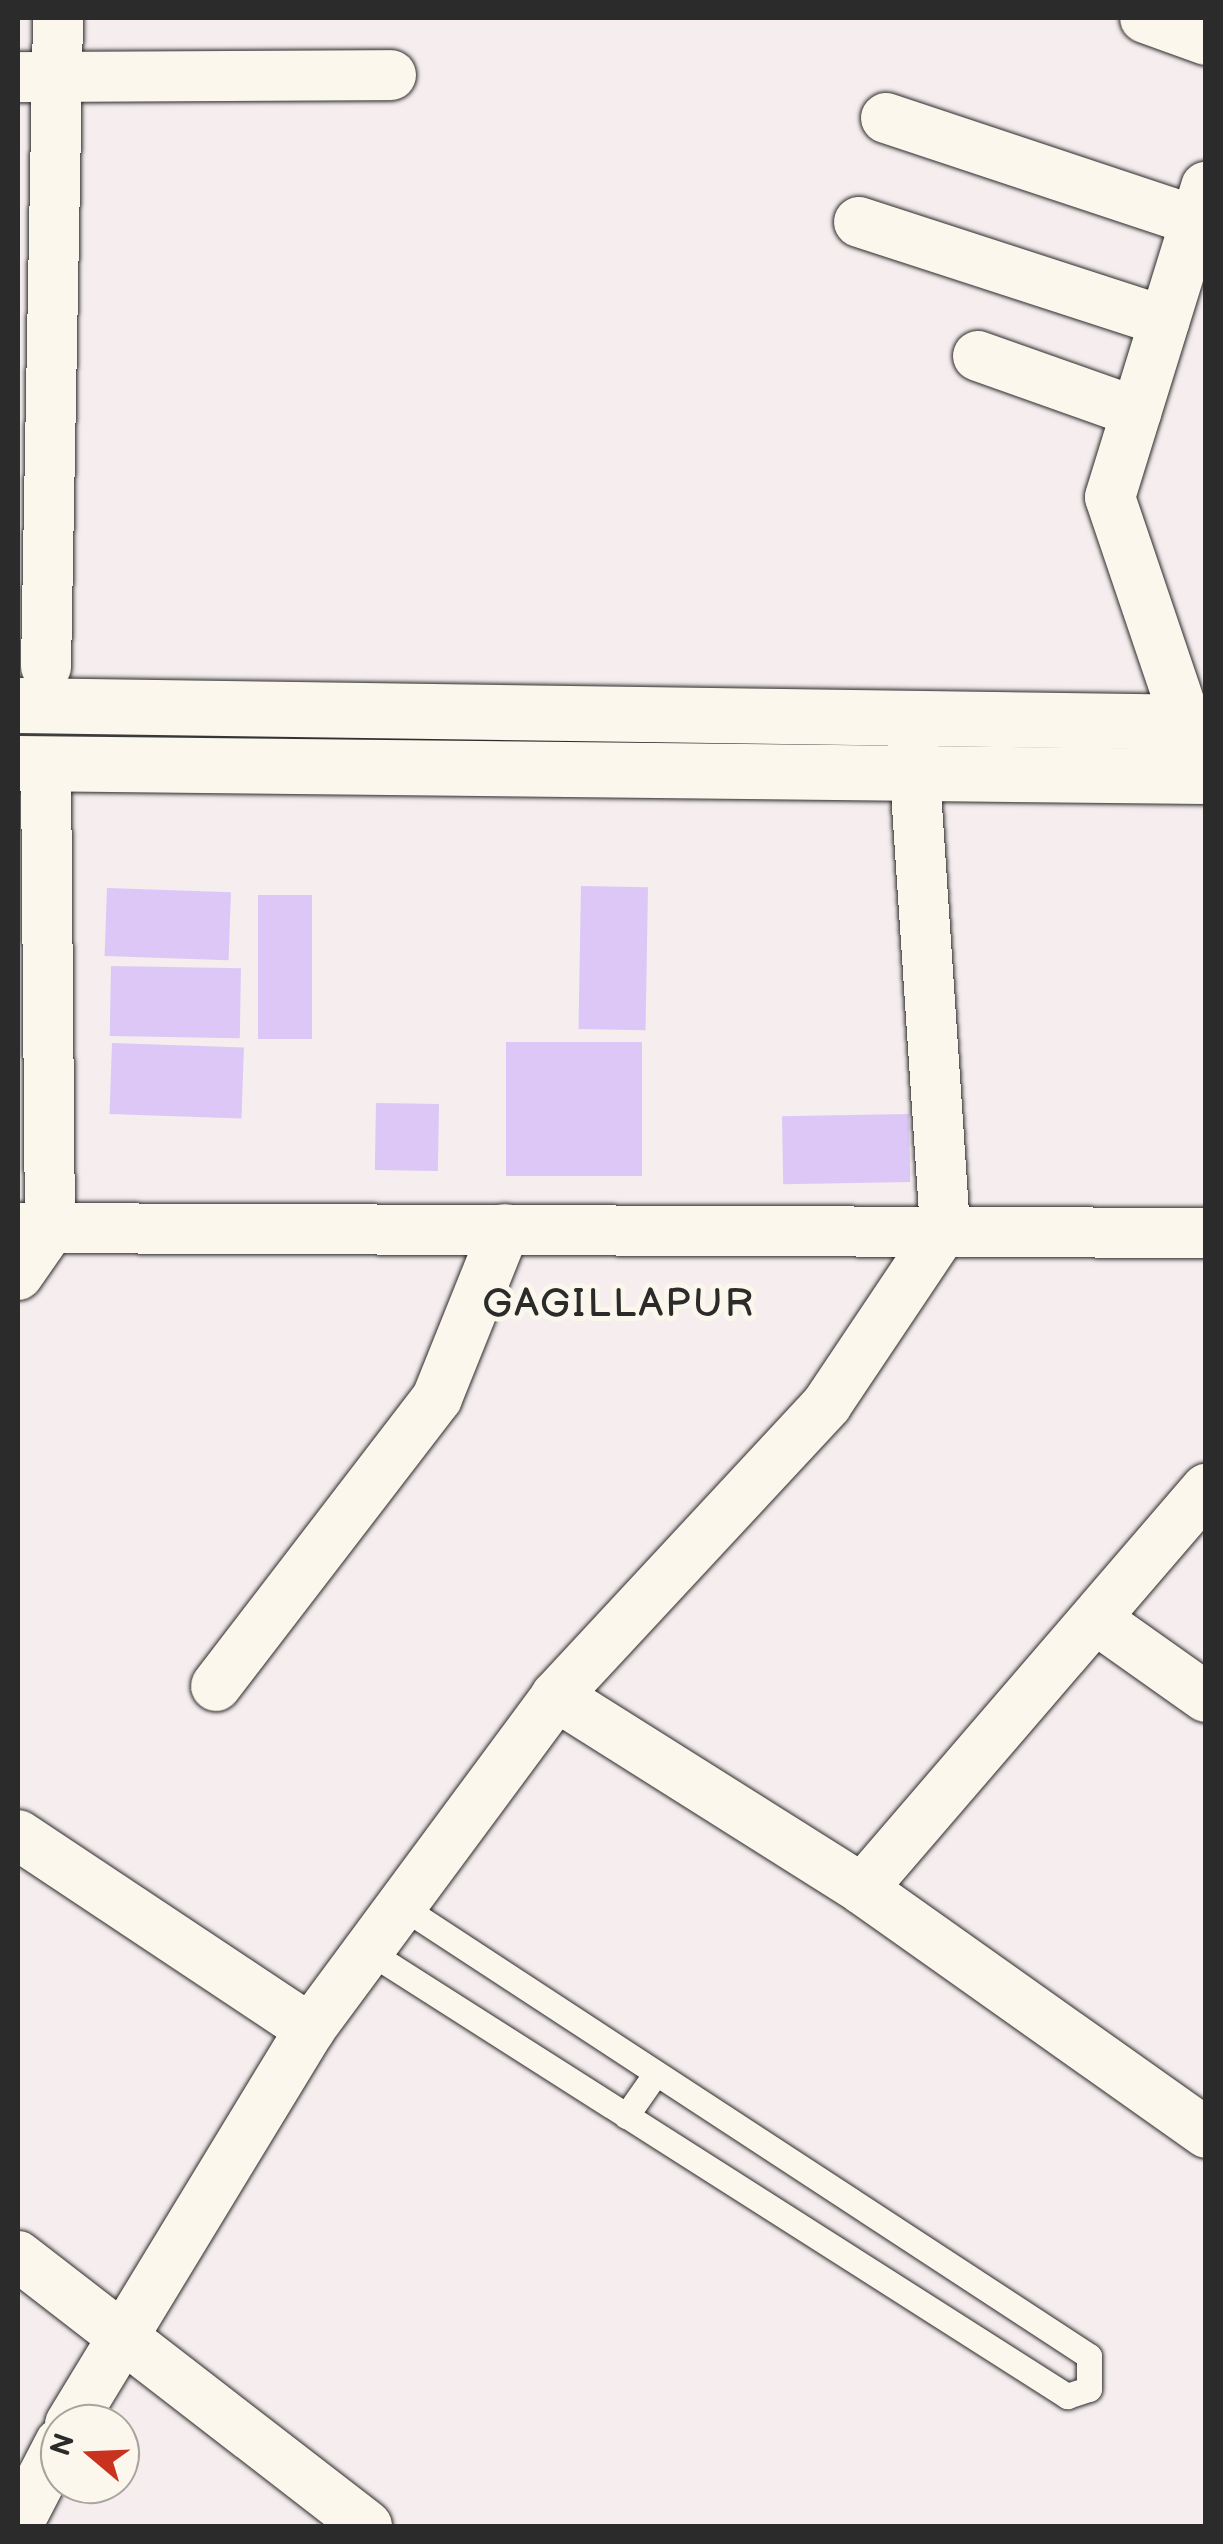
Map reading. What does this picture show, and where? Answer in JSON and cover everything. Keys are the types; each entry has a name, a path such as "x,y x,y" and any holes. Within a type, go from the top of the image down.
{"highway":[{"path":"32,686 911,717 1196,722"},
{"path":"32,763 1206,776"}],"street":[{"path":"32,686 38,77 58,18"},
{"path":"1145,18 1206,40"},
{"path":"38,77 391,75"},
{"path":"886,118 1197,236 1164,321 1110,498 1196,722"},
{"path":"859,222 1164,321"},
{"path":"978,356 1136,412"},
{"path":"81,2404 120,2330 310,2029 556,1696 828,1404 945,1228 911,717"},
{"path":"18,1276 34,1228 32,763"},
{"path":"34,1228 945,1228 1206,1232"},
{"path":"216,1686 437,1398 505,1229"},
{"path":"862,1889 1100,1622 1206,1490"},
{"path":"1100,1622 1206,1697"},
{"path":"556,1696 862,1889 1206,2133"},
{"path":"18,1836 310,2029"},
{"path":"18,2256 120,2330 367,2526"},
{"path":"18,2524 40,2482"}],"lane":[{"path":"368,1951 1068,2396 1089,2389 1096,2360 401,1906"},
{"path":"626,2116 656,2073"}],"building":[{"path":"581,886 648,887 645,1030 579,1029"},
{"path":"107,888 231,892 229,960 105,956"},
{"path":"258,895 312,895 312,1039 258,1039"},
{"path":"111,966 241,968 240,1038 110,1036"},
{"path":"506,1042 642,1042 642,1176 506,1176"},
{"path":"112,1043 244,1048 241,1119 110,1114"},
{"path":"376,1103 439,1104 438,1171 375,1170"},
{"path":"909,1114 910,1182 783,1184 782,1116"}],"district":[{"name":"GAGILLAPUR","path":"619,1304"}]}
